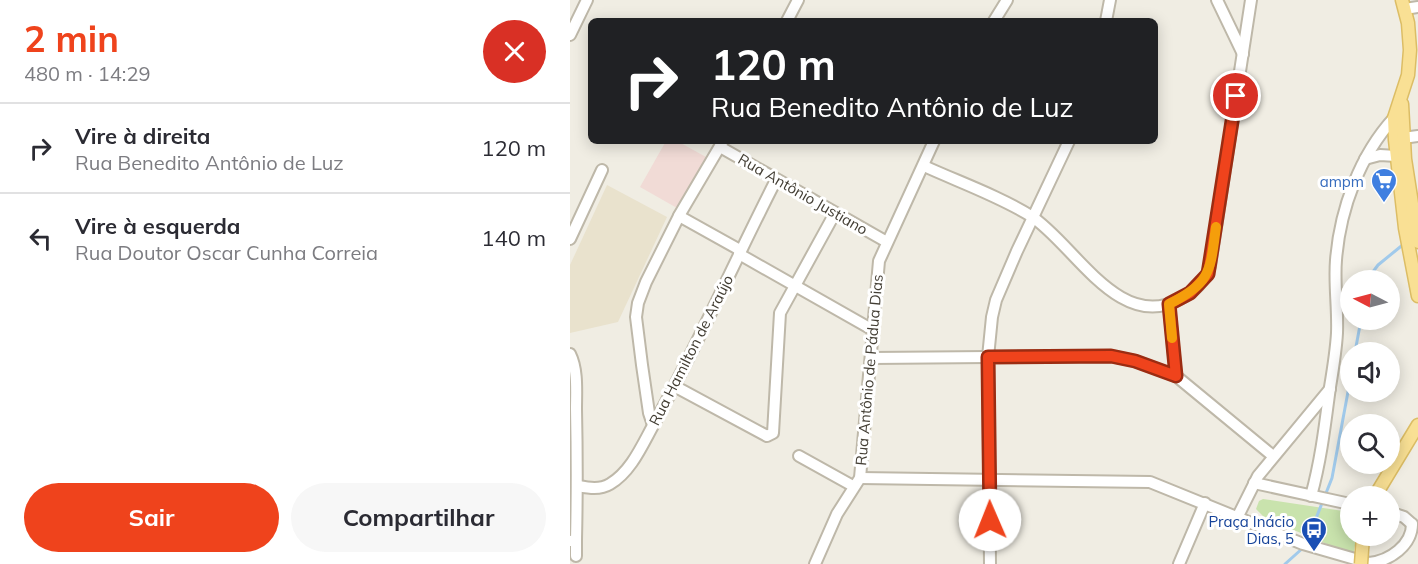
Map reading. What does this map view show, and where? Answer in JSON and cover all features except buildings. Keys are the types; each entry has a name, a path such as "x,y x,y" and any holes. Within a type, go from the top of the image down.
{"main road":[{"path":"1409,5 1408,75 1394,118 1399,139 1418,296"},
{"path":"1402,96 1396,156 1410,225"},
{"path":"1381,486 1418,425"},
{"path":"1361,563 1362,546"}],"street":[{"path":"570,34 587,0"},
{"path":"789,18 798,0"},
{"path":"996,18 1007,0"},
{"path":"1107,18 1110,0"},
{"path":"1217,0 1243,54"},
{"path":"924,166 1033,217 1118,296 1133,303 1157,306 1169,304 1190,293 1208,274 1251,0"},
{"path":"1313,496 1323,450 1337,334 1335,273 1338,242 1348,200 1365,159 1374,142 1394,118"},
{"path":"1399,139 1418,136"},
{"path":"653,425 649,413 642,364 637,310 646,282 679,216 721,144"},
{"name":"Rua Antônio Justiano","path":"721,144 776,180 887,242"},
{"name":"Rua Antônio de Pádua Dias","path":"815,564 827,535 856,482 872,358 876,274 887,242 933,144"},
{"path":"990,564 988,357 990,328 996,300 1068,144"},
{"path":"1365,159 1380,154 1396,156"},
{"path":"570,239 602,170"},
{"name":"Rua Hamilton de Araújo","path":"578,486 592,488 609,484 624,472 644,444 676,387 739,252 776,180"},
{"path":"676,387 767,436 773,433 780,313 835,213"},
{"path":"679,216 793,286 873,330"},
{"path":"1169,304 1176,376"},
{"path":"570,354 574,365 578,486 573,540 576,556"},
{"path":"872,358 1111,356 1135,361 1176,376 1273,456"},
{"path":"1238,516 1254,483 1273,456 1330,388"},
{"path":"799,456 856,482 1142,481 1361,563 1376,562 1397,552 1409,540 1415,522 1400,515"},
{"path":"1254,483 1340,502"},
{"path":"1179,564 1205,503"}],"shaded area":[{"path":"664,144 682,144 706,157 677,208 640,187"},
{"path":"607,185 667,217 618,322 570,333 570,265"}],"green space":[{"path":"1263,499 1340,511 1340,546 1355,546 1353,555 1265,518 1256,509 1259,501"}],"waterway":[{"path":"1374,270 1405,243"},
{"path":"1357,342 1359,330"},
{"path":"1307,541 1332,478 1346,402"},
{"path":"1285,564 1304,547"}],"slow traffic":[{"path":"1172,338 1169,304 1190,293 1203,282 1208,274 1216,227"}],"place":[{"name":"ampm","path":"1384,204"},
{"name":"Praça Inácio Dias, 5","path":"1314,553"}],"route":[{"path":"990,520 988,357 1122,357 1176,376 1169,304 1190,293 1203,282 1208,274 1236,96"}]}
